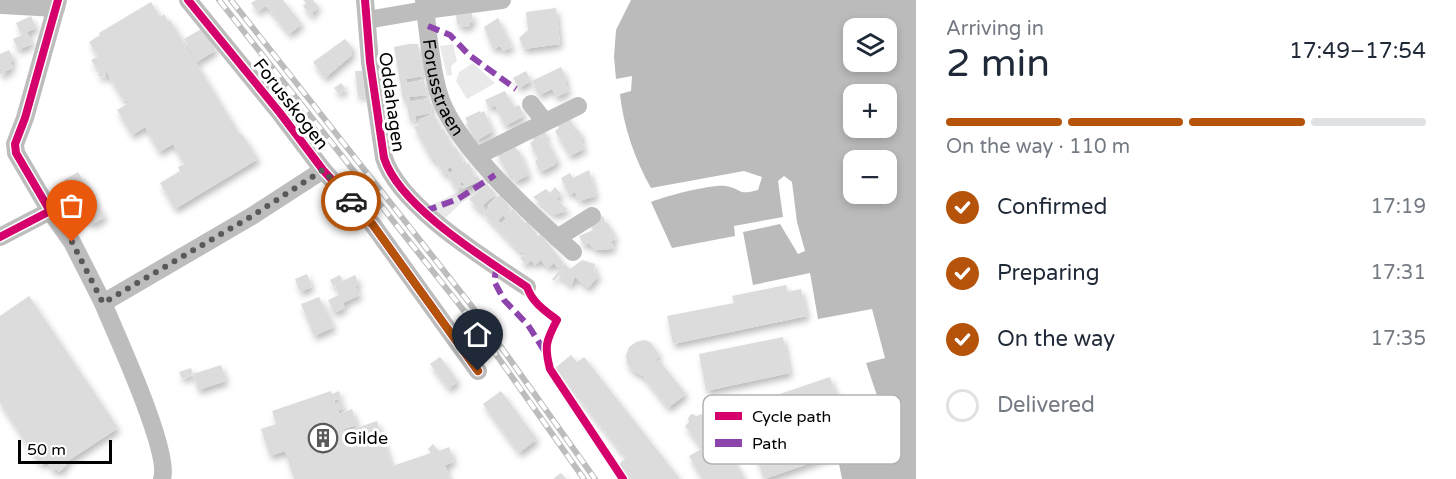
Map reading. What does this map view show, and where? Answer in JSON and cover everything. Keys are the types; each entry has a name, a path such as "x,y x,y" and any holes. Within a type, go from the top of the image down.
{"street":[{"name":"Forusskogen","path":"188,0 323,170 373,225 478,371"},
{"name":"Oddahagen","path":"365,0 370,62 384,158 388,170 405,191 440,226 527,286"},
{"name":"Forusstraen","path":"502,0 424,5 438,92 464,141 573,252"},
{"path":"2,5 57,4 25,118 15,144 16,153 50,211 72,242 103,303 147,411 163,458 162,479"},
{"path":"367,20 424,5"},
{"path":"531,104 545,122"},
{"name":"Forusstraen","path":"477,156 578,106"},
{"name":"Forusskogen","path":"103,303 252,216 323,170"},
{"path":"0,237 50,211"},
{"path":"557,238 592,216"}],"shaded area":[{"path":"631,0 916,0 916,479 842,479 839,464 901,464 901,395 877,395 866,363 885,358 872,309 818,319 810,273 753,285 743,232 780,224 798,254 805,251 797,222 792,182 784,176 778,181 783,217 734,226 735,236 672,248 651,202 688,191 719,186 751,192 758,190 762,177 744,171 651,188 635,154 624,118 620,94 631,91 632,76 616,79 614,57 616,30"},
{"path":"453,44 457,61 451,66 452,75 447,76 440,46"},
{"path":"473,63 495,83 467,99 456,81 459,72"},
{"path":"490,176 494,180 460,204 443,220 428,207"}],"building":[{"path":"256,0 283,0 302,24 289,34 266,5 258,12 251,3"},
{"path":"303,0 313,0 319,7 313,12 312,17 303,6 306,3"},
{"path":"151,2 160,17 164,14 168,21 170,20 240,135 242,134 258,159 175,209 160,183 180,171 178,167 184,164 173,144 159,152 145,127 132,135 117,110 129,103 127,100 124,101 106,71 105,78 98,76 100,70 91,60 98,56 89,42 100,35 99,33"},
{"path":"556,8 560,44 524,49 519,38 528,30 526,12"},
{"path":"472,13 473,22 470,26 461,27 457,24 456,15"},
{"path":"31,16 36,28 27,32 32,44 18,50 13,39 22,35 16,23"},
{"path":"498,18 512,47 503,51 500,46 493,49 484,27"},
{"path":"203,28 216,50 197,62 184,39"},
{"path":"345,39 352,47 352,55 325,78 313,62"},
{"path":"418,44 423,76 406,79 407,83 424,80 427,95 409,97 410,102 430,99 432,113 415,116 416,120 410,121 406,102 403,99 394,47"},
{"path":"9,50 14,60 10,62 13,68 6,71 4,75 0,74 0,54"},
{"path":"561,67 569,91 556,97 552,89 539,95 532,81"},
{"path":"355,71 362,71 365,96 358,97"},
{"path":"526,71 531,81 519,88 513,78"},
{"path":"341,83 346,89 339,94 334,88"},
{"path":"505,91 514,107 519,105 524,116 505,126 495,105 489,108 485,100"},
{"path":"480,111 481,113 484,111 493,131 476,141 465,118"},
{"path":"433,113 452,147 457,149 463,162 465,161 467,165 469,163 475,177 478,176 480,180 463,189 461,186 465,185 462,182 460,184 461,187 456,190 448,174 453,171 451,167 447,169 449,173 444,175 435,159 432,160 414,127 419,125 419,120"},
{"path":"568,116 583,138 580,140 585,148 570,156 555,131 559,128 557,122"},
{"path":"544,129 547,136 545,137 558,161 540,172 535,161 538,159 530,143 534,140 531,135"},
{"path":"512,144 520,153 529,175 515,182 511,174 509,176 496,152"},
{"path":"589,170 596,196 579,201 575,192 569,195 561,178 570,173 573,178"},
{"path":"78,172 105,217 91,225 64,180"},
{"path":"487,184 496,194 483,205 485,209 481,212 469,199"},
{"path":"555,187 561,194 556,199 568,210 554,215 533,197 546,189 550,193"},
{"path":"500,195 511,209 498,220 501,224 506,219 504,216 513,209 525,223 527,221 538,236 543,237 564,263 558,268 554,263 548,268 541,260 535,265 531,260 526,265 520,258 526,253 519,251 483,213"},
{"path":"603,216 616,239 611,241 614,248 594,249 589,243 584,246 579,236 593,230 590,222"},
{"path":"582,260 595,264 594,270 599,275 588,288 575,277 571,286 559,275 554,281 552,279 565,264 570,269"},
{"path":"307,274 312,287 300,292 295,279"},
{"path":"340,275 343,281 355,275 359,284 355,286 360,295 343,303 345,308 334,313 328,300 339,295 330,280"},
{"path":"786,285 788,292 801,289 807,316 673,344 667,316 734,303 732,296"},
{"path":"29,296 118,428 65,463 67,465 59,472 57,469 53,471 47,461 41,465 0,403 0,316"},
{"path":"319,297 334,327 314,336 301,304"},
{"path":"783,337 790,373 706,391 699,354"},
{"path":"645,340 650,342 659,354 655,364 659,360 686,394 668,408 643,376 633,371 627,364 626,355 629,347"},
{"path":"571,355 577,362 584,357 680,479 629,479 618,465 626,458 555,368"},
{"path":"440,357 458,381 449,389 430,364"},
{"path":"221,365 226,381 198,390 193,374"},
{"path":"191,368 193,375 182,379 179,372"},
{"path":"830,377 836,395 777,395"},
{"name":"Gilde","path":"331,391 332,394 339,391 341,398 334,400 335,404 342,401 344,408 338,410 339,414 352,409 357,425 344,429 345,432 377,421 392,466 431,453 428,449 433,444 439,451 449,447 454,462 445,465 450,479 294,479 285,451 270,456 261,429 276,424 272,411"},
{"path":"501,391 537,439 519,453 483,404"},
{"path":"690,415 703,415 703,445 700,446 685,426 689,422"},
{"path":"703,448 703,464 736,464 745,479 702,479 689,456"},
{"path":"759,464 808,464 764,479"},
{"path":"561,473 566,479 553,479"}],"railway":[{"path":"219,0 476,326 584,479"},
{"path":"231,0 474,309 595,479"}],"marked path":[{"path":"428,26 450,35 469,55 516,89"},
{"path":"425,211 458,199 495,175"},
{"path":"497,266 494,281 504,300 528,325 545,352"}],"cycle path":[{"path":"0,237 50,211 16,153 15,144 25,118 58,0"},
{"path":"188,0 323,170 373,225 478,371"},
{"path":"365,0 370,62 384,158 393,176 407,195 425,213 467,246 527,287 535,301 557,320 547,344 550,369 623,479"}],"way so far":[{"path":"72,242 103,303 252,216 323,170 351,201"}],"place":[{"name":"Gilde","path":"323,438"}],"route":[{"path":"351,201 373,225 478,371"}]}
